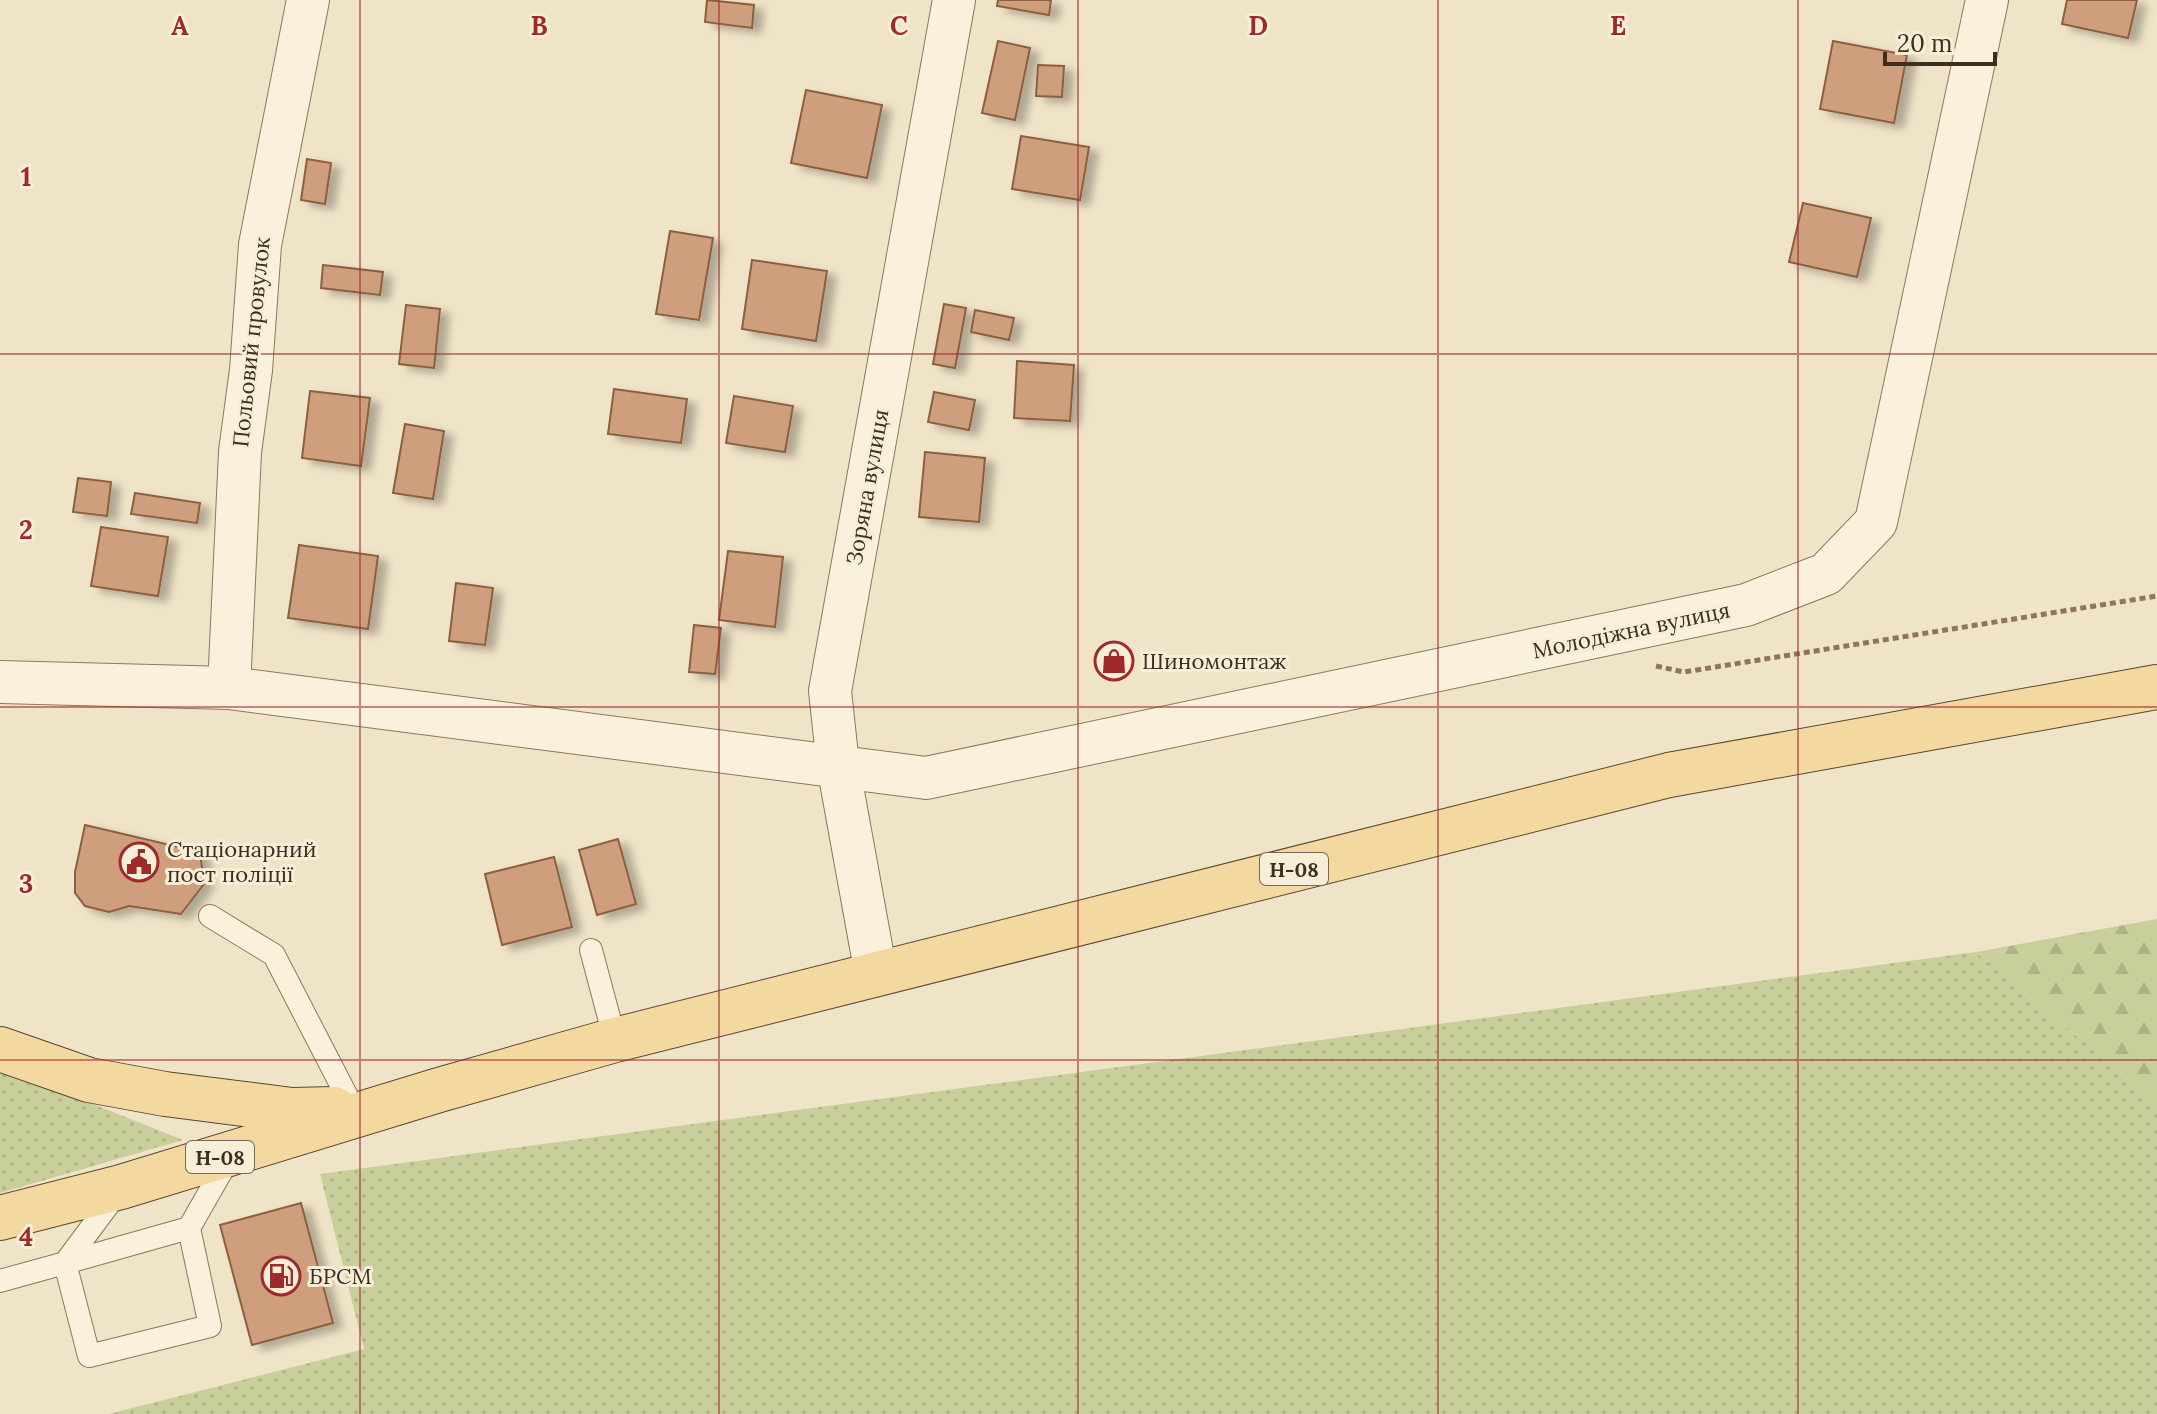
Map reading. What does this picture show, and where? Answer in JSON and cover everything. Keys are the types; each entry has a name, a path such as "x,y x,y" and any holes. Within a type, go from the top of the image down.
{"main road":[{"name":"Н-08","path":"0,1218 121,1187 615,1040 1669,775 2157,687"},
{"name":"Н-08","path":"0,1049 89,1080 165,1094 292,1110 353,1108 439,1090"}],"street":[{"name":"Польовий провулок","path":"229,688 240,452 251,370 260,245 308,0"},
{"name":"Зоряна вулиця","path":"876,974 838,765 830,691 954,0"},
{"name":"Молодіжна вулиця","path":"0,682 229,688 926,778 1746,605 1826,574 1876,522 1987,0"}],"lane":[{"path":"210,916 274,955 353,1108"},
{"path":"591,950 615,1040"},
{"path":"65,1263 89,1356 210,1326 189,1228 232,1153"},
{"path":"65,1263 121,1187"},
{"path":"0,1281 189,1228"}],"path":[{"path":"1642,663 1684,672 2157,596"}],"green space":[{"path":"2157,919 2157,1103 1976,952"},
{"path":"1976,952 2157,1103 2157,1414 109,1414 364,1349 320,1174"},
{"path":"0,1067 183,1140 0,1193"}],"building":[{"path":"707,0 754,5 752,28 705,22"},
{"path":"998,0 1051,0 1049,15 997,6"},
{"path":"2067,0 2137,0 2128,38 2062,24"},
{"path":"998,41 1030,48 1015,120 982,113"},
{"path":"1833,41 1907,55 1894,123 1820,109"},
{"path":"1038,65 1064,66 1062,97 1036,96"},
{"path":"806,90 882,105 867,178 791,163"},
{"path":"1021,136 1089,147 1080,200 1012,189"},
{"path":"307,159 331,163 325,204 301,200"},
{"path":"1803,203 1871,218 1857,277 1789,262"},
{"path":"670,231 713,238 699,320 656,314"},
{"path":"752,260 827,271 816,341 742,329"},
{"path":"323,265 383,272 380,295 321,288"},
{"path":"944,304 966,308 955,368 933,364"},
{"path":"406,305 440,309 434,368 399,364"},
{"path":"975,310 1014,318 1009,340 971,332"},
{"path":"1017,361 1074,365 1070,421 1014,418"},
{"path":"614,389 687,399 681,443 608,434"},
{"path":"310,391 370,398 361,466 302,458"},
{"path":"934,392 975,400 969,430 928,422"},
{"path":"734,396 793,406 785,452 726,443"},
{"path":"405,424 444,431 433,499 393,493"},
{"path":"925,452 985,458 979,522 919,517"},
{"path":"78,478 111,482 107,516 73,512"},
{"path":"135,493 200,503 197,523 131,514"},
{"path":"101,527 168,537 158,596 91,586"},
{"path":"299,545 378,556 368,629 288,618"},
{"path":"728,551 783,557 775,627 719,620"},
{"path":"456,583 493,588 485,645 449,641"},
{"path":"694,625 721,628 715,674 689,672"},
{"name":"Стаціонарний пост поліції","path":"85,825 200,852 204,884 181,914 129,906 109,912 85,906 75,893 75,872"},
{"path":"618,839 636,904 597,915 579,850"},
{"path":"554,857 572,927 502,945 485,874"},
{"path":"301,1203 333,1323 252,1345 220,1225"}],"place":[{"name":"Шиномонтаж","path":"1114,661"},
{"name":"Стаціонарний пост поліції","path":"139,862"},
{"name":"БРСМ","path":"281,1276"}]}
